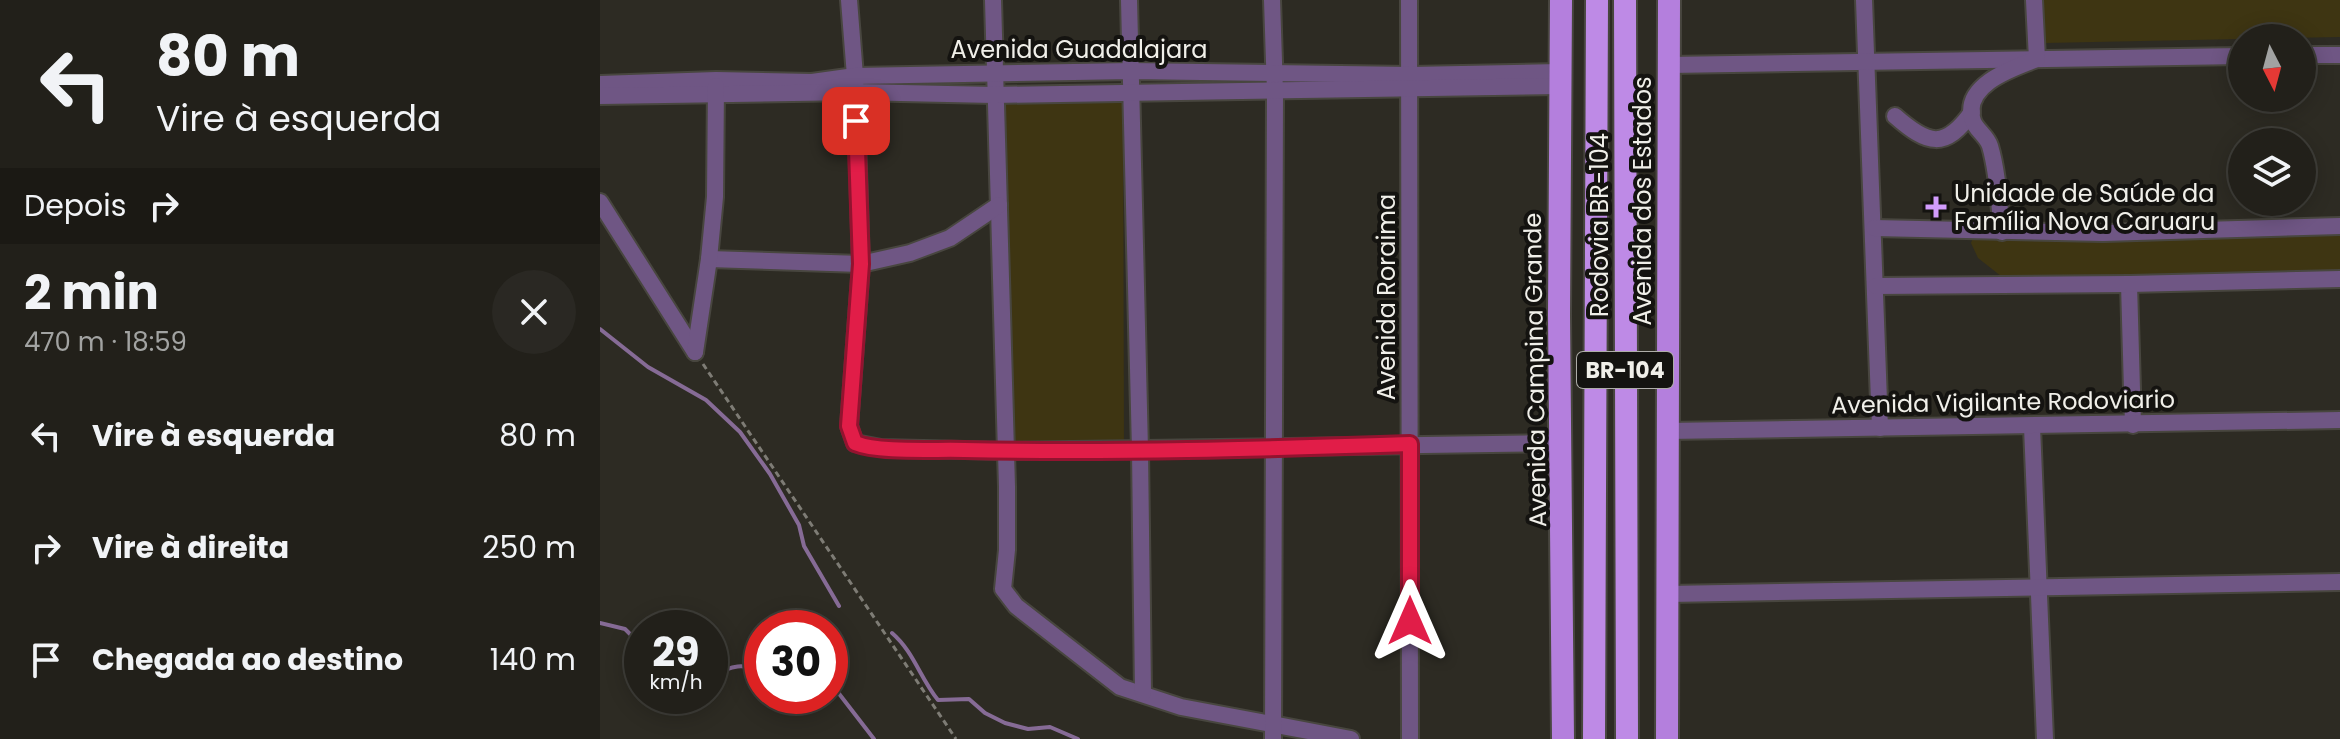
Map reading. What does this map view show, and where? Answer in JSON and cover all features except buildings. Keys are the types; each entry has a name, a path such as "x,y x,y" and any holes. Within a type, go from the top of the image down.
{"highway":[{"name":"Rodovia BR-104","path":"1594,739 1597,0"},
{"name":"Rodovia BR-104","path":"1625,0 1627,739"}],"main road":[{"name":"Avenida Campina Grande","path":"1561,0 1563,739"},
{"name":"Avenida dos Estados","path":"1667,739 1669,0"}],"street":[{"path":"849,0 861,264 849,426 855,443 863,446 1007,451 1562,443"},
{"path":"993,0 1007,451 1007,550 1003,589 1016,606 1120,687 1273,731 1351,739"},
{"path":"1129,0 1143,693"},
{"path":"1272,0 1275,92 1273,731"},
{"name":"Avenida Roraima","path":"1409,0 1410,739"},
{"path":"1864,0 1880,428"},
{"path":"2034,0 2037,59"},
{"path":"2316,55 2340,55"},
{"path":"1669,65 2228,56"},
{"path":"2002,232 1990,143 1973,121 1972,112 1977,91 2005,72 2037,59"},
{"name":"Avenida Guadalajara","path":"855,84 993,73 1131,71 1274,73 1411,82 1560,79"},
{"path":"600,96 716,88 855,84 994,95 1275,92 1411,82"},
{"path":"600,84 716,88"},
{"path":"695,352 709,259 715,185 716,88"},
{"path":"1895,116 1917,136 1932,140 1945,139 1959,131 1972,112"},
{"path":"600,202 695,352"},
{"path":"709,259 861,264 910,253 950,238 999,205"},
{"path":"1874,228 2103,233 2340,226"},
{"path":"1876,286 2340,279"},
{"path":"2129,284 2133,425"},
{"name":"Avenida Vigilante Rodoviario","path":"1667,431 2340,420"},
{"path":"2032,427 2045,739"},
{"path":"1668,594 2340,582"}],"path":[{"path":"695,352 956,739"}],"shaded area":[{"path":"2043,0 2340,0 2340,37 2316,37 2316,24 2228,24 2228,39 2045,43"},
{"path":"1123,100 1124,448 1003,446 1005,102"},
{"path":"2340,231 2340,272 2006,280 1978,258 1971,243 1974,235"}],"waterway":[{"path":"600,329 648,367 706,400 740,432 770,474 799,525 804,546 839,606"},
{"path":"600,623 624,629"},
{"path":"892,633 906,648 938,700 969,699 985,713 1005,723 1028,729 1050,727 1078,739"},
{"path":"728,668 744,667"},
{"path":"848,705 874,739"}],"place":[{"name":"Unidade de Saúde da Família Nova Caruaru","path":"1936,207"}],"route":[{"path":"856,121 861,264 849,426 855,443 881,448 1007,451 1410,444 1410,621"}]}
